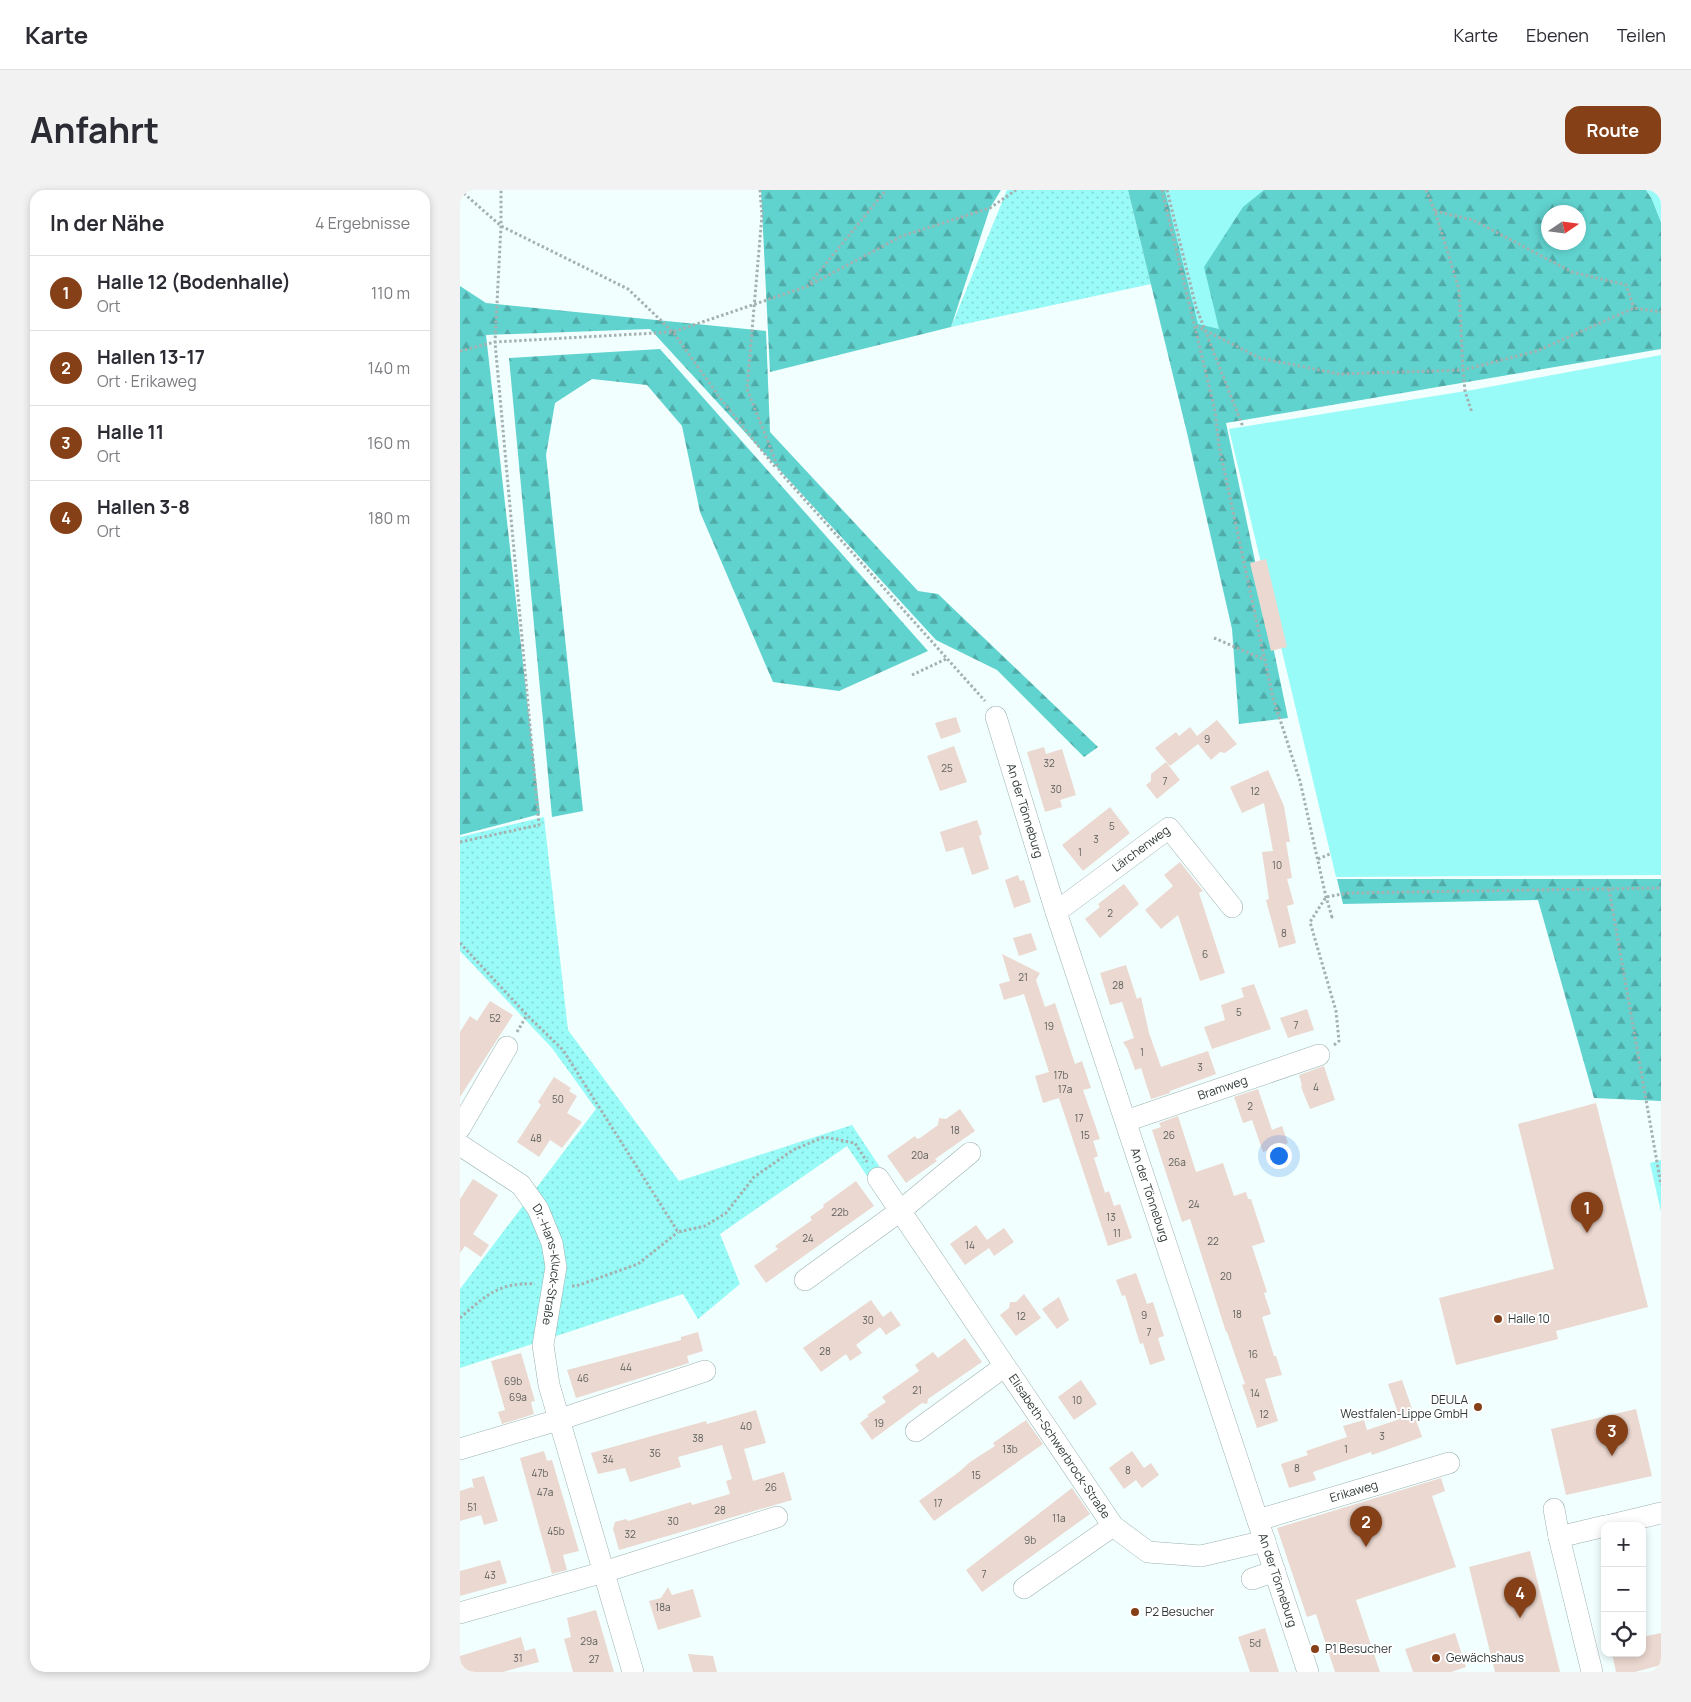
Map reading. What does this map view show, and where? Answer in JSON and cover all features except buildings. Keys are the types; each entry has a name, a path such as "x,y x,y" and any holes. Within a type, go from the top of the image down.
{"street":[{"name":"An der Tönneburg","path":"996,717 1056,912 1308,1672"},
{"name":"Lärchenweg","path":"1056,912 1169,828 1232,908"},
{"path":"460,1128 507,1047"},
{"name":"Bramweg","path":"1126,1121 1319,1055"},
{"name":"Dr.-Hans-Kluck-Straße","path":"460,1145 521,1185 538,1209 552,1243 556,1267 543,1346 549,1385 633,1672"},
{"path":"806,1280 900,1211 970,1153"},
{"name":"Elisabeth-Schwerbrock-Straße","path":"878,1178 1113,1526 1148,1552 1201,1556 1265,1541"},
{"name":"Elisabeth-Schwerbrock-Straße","path":"916,1431 1005,1366"},
{"path":"460,1449 558,1420 705,1371"},
{"name":"Erikaweg","path":"1258,1520 1449,1463"},
{"path":"1554,1509 1592,1672"},
{"path":"1624,1522 1661,1514"},
{"path":"460,1613 604,1572 777,1517"},
{"name":"Elisabeth-Schwerbrock-Straße","path":"1024,1588 1113,1526"},
{"path":"1559,1537 1601,1527"},
{"path":"1252,1579 1275,1570"}],"path":[{"path":"460,190 501,226 628,289 673,332 720,398 780,472 989,706 996,717"},
{"path":"460,842 539,825 495,342 501,190"},
{"path":"760,190 762,215 747,389 780,472"},
{"path":"808,286 886,190"},
{"path":"460,351 495,342 673,332 808,286 902,236 990,208 1016,190"},
{"path":"1162,190 1215,411 1219,446 1264,660 1273,698 1300,780 1332,916"},
{"path":"1167,190 1196,307 1243,426"},
{"path":"1426,190 1435,211 1459,290 1465,391 1472,413"},
{"path":"1435,211 1473,220 1572,272 1626,285 1634,308"},
{"path":"1195,326 1260,358 1339,374 1463,370 1537,351 1634,308 1661,312"},
{"path":"1214,638 1264,660"},
{"path":"912,675 946,659"},
{"path":"1318,859 1330,854"},
{"path":"1319,1055 1339,1041 1336,1011 1310,922 1326,897 1348,893 1661,888"},
{"path":"1609,889 1661,1185"},
{"path":"460,943 527,1015 563,1050 678,1232 705,1226 726,1214 754,1177 792,1150 824,1137 855,1143 878,1178"}],"shaded area":[{"path":"1007,190 1128,190 1151,284 951,327"},
{"path":"1264,190 1243,207 1204,267 1219,329 1198,324 1165,191"},
{"path":"1646,190 1661,190 1661,222 1652,199"},
{"path":"1661,355 1661,875 1336,877 1229,429 1472,390"},
{"path":"544,817 568,1030 679,1181 852,1125 897,1193 885,1203 847,1146 720,1234 740,1284 698,1319 683,1294 460,1368 460,1289 596,1109 552,1048 460,951 460,837"},
{"path":"1661,1160 1661,1212 1650,1163"}],"green space":[{"path":"761,190 1001,190 990,208 951,327 770,372"},
{"path":"1128,190 1646,190 1652,199 1661,222 1661,349 1226,423 1288,718 1239,724 1232,629"},
{"path":"460,286 486,303 766,331 770,432 918,591 938,594 1098,747 1084,757 997,670 936,640 650,329 486,335 540,814 460,835"},
{"path":"660,349 928,651 839,691 773,682 700,512 682,426 647,385 592,379 555,403 546,455 583,811 552,817 509,358"},
{"path":"1337,879 1661,879 1661,1101 1594,1098 1538,900 1343,904"}],"place":[{"name":"Halle 12 (Bodenhalle)","path":"1587,1233"},
{"name":"Halle 10","path":"1498,1319"},
{"name":"DEULA Westfalen-Lippe GmbH","path":"1478,1407"},
{"name":"Halle 11","path":"1612,1456"},
{"name":"Hallen 13-17","path":"1366,1547"},
{"name":"P2 Besucher","path":"1135,1612"},
{"name":"Hallen 3-8","path":"1520,1618"},
{"name":"P1 Besucher","path":"1315,1649"},
{"name":"Gewächshaus","path":"1436,1658"}]}
